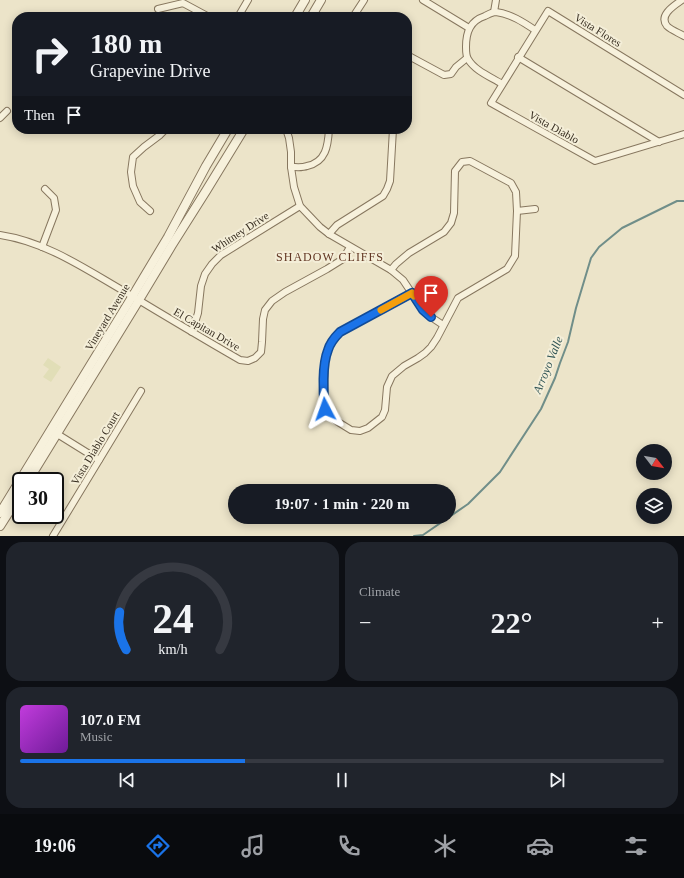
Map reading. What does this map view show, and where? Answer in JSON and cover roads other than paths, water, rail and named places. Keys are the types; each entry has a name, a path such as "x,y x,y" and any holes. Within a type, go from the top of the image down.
{"street":[{"path":"241,12 248,0"},
{"path":"298,12 305,0"},
{"path":"314,12 321,0"},
{"path":"356,12 364,0"},
{"path":"423,0 469,28"},
{"path":"494,12 496,0"},
{"path":"682,0 669,10 665,15 665,21 668,26 684,36"},
{"path":"158,9 183,2 200,12"},
{"name":"Vista Flores","path":"518,57 548,11 684,94"},
{"path":"502,84 480,71 467,58 466,40 469,28 474,21 494,12 510,15 535,30"},
{"path":"518,57 659,142 684,134"},
{"name":"Vista Diablo","path":"518,57 491,103 595,161 659,142"},
{"path":"412,58 444,75 451,74 456,67 467,58"},
{"path":"0,118 7,111"},
{"path":"150,211 140,202 133,186 130,172 133,157 161,134"},
{"name":"Vineyard Avenue","path":"136,298 206,166 225,134"},
{"name":"Vineyard Avenue","path":"0,513 54,432 136,298 172,245 241,134"},
{"path":"288,134 291,152 291,167 294,188 300,206 320,227 329,234 391,270 403,280 423,310 443,325"},
{"path":"291,167 307,166 318,161 325,152 329,134"},
{"path":"329,234 337,225 383,196 390,182 393,134"},
{"path":"391,270 409,253 444,232 451,224 454,213 455,171 462,162 470,161 511,183 516,192 517,211 515,256 507,270 458,298 437,338 425,353 404,366 392,376 387,387 385,410 382,417 368,428 360,431 351,430 330,416 325,409 324,371 328,348 340,332 412,293"},
{"path":"42,247 56,210 54,198 45,188"},
{"name":"Whitney Drive","path":"192,332 198,313 201,286 205,274 212,264 221,254 300,206"},
{"path":"517,211 535,209"},
{"name":"El Capitan Drive","path":"0,235 8,236 42,247 77,263 240,360 248,361 255,358 261,352 263,319 265,310 272,301 343,258 350,247"},
{"name":"Vista Diablo Court","path":"53,536 141,391"},
{"path":"54,432 99,460"},
{"name":"Vineyard Avenue","path":"33,472 54,432"},
{"path":"0,526 12,507"}],"waterway":[{"name":"Arroyo Valle","path":"414,536 423,535 468,504 500,472 541,409 555,378 568,342 576,308 591,258 599,247 622,228 677,201 684,201"}],"district":[{"name":"SHADOW CLIFFS","path":"330,257"}]}
